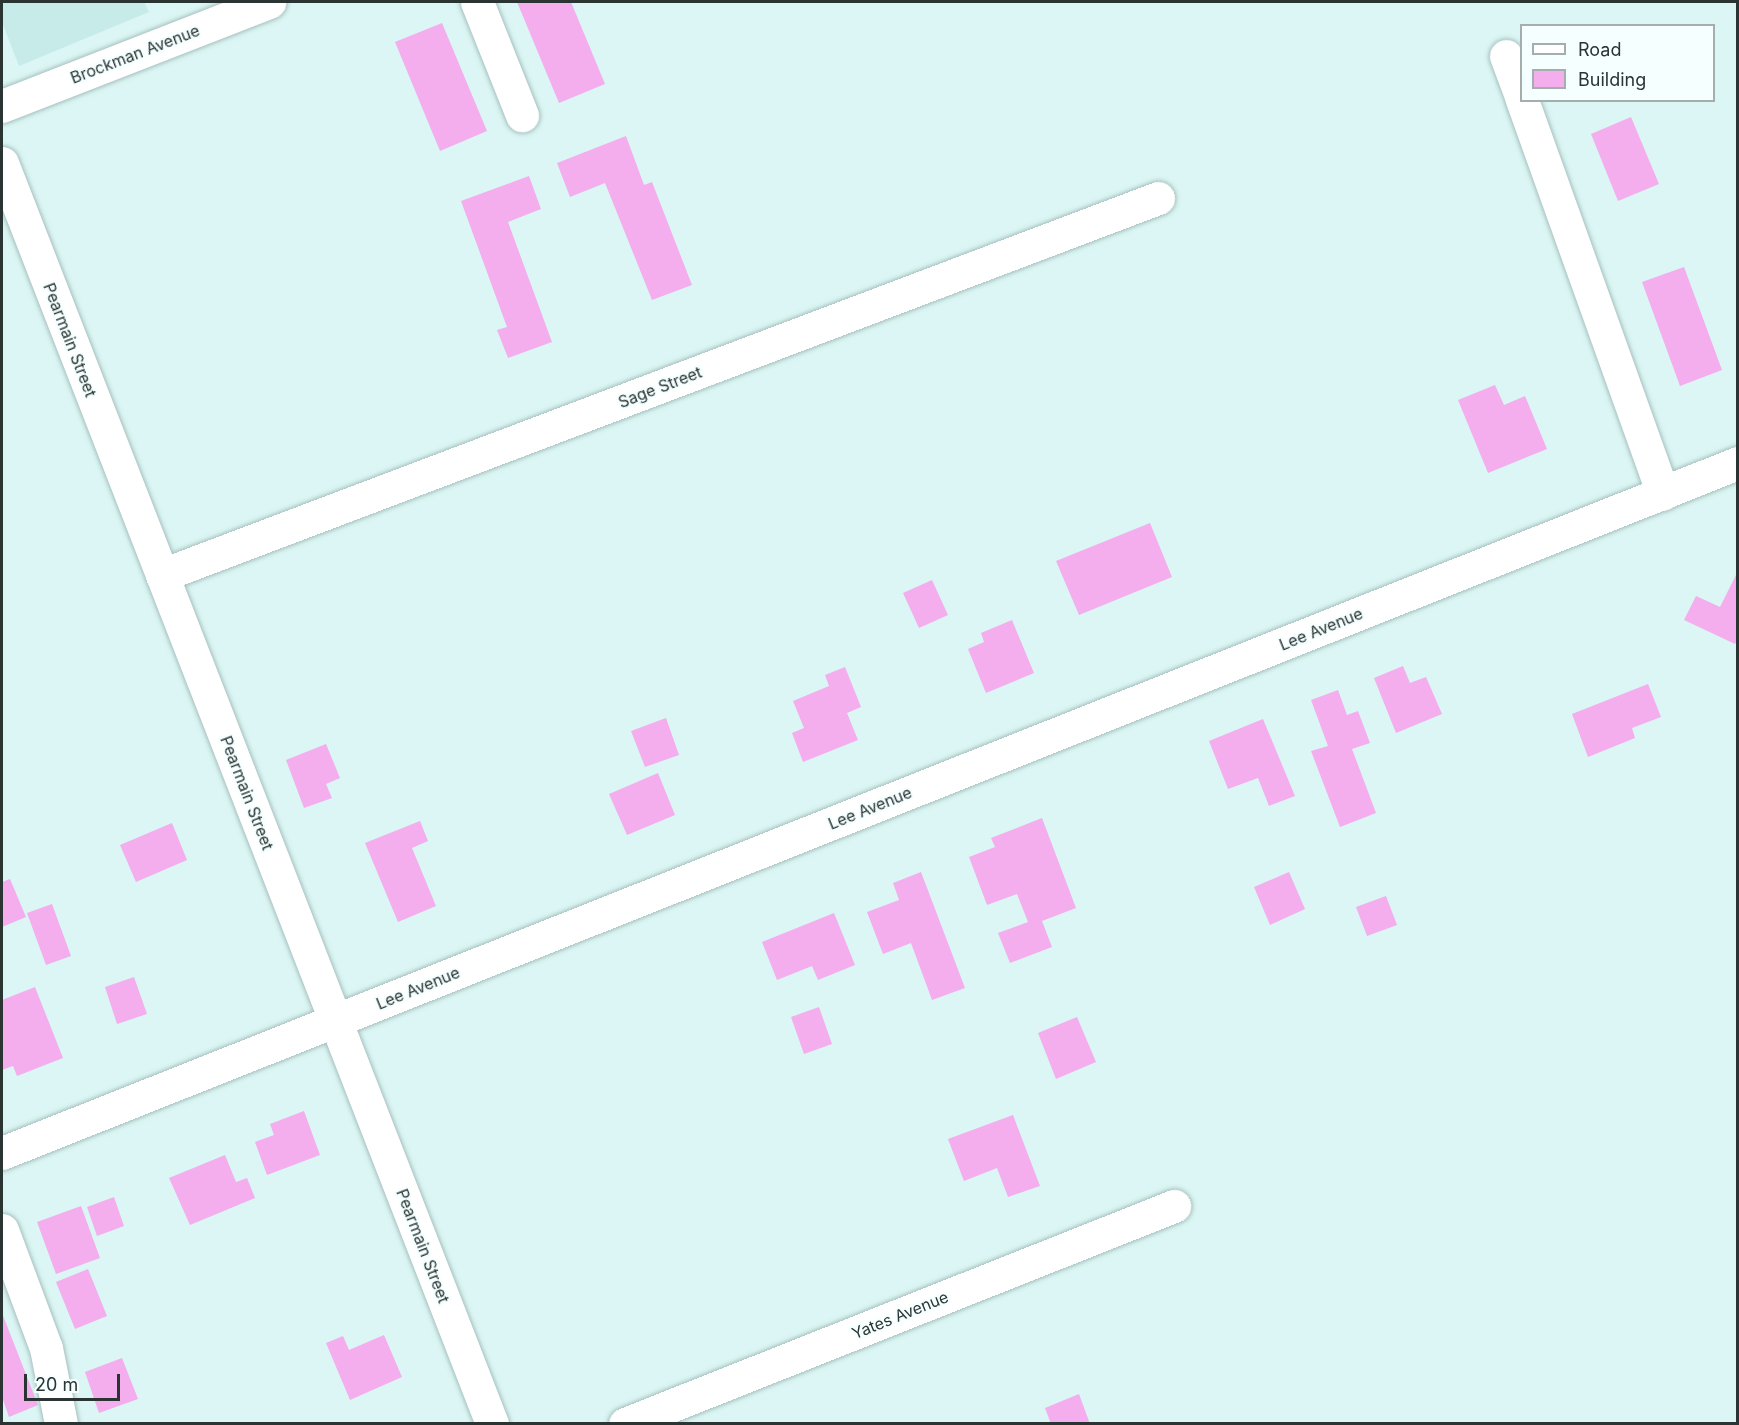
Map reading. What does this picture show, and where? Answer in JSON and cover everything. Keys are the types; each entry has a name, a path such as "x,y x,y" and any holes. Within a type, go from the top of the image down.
{"street":[{"name":"Brockman Avenue","path":"2,106 269,2"},
{"path":"477,2 522,115"},
{"path":"1506,56 1520,94"},
{"path":"1523,102 1663,493"},
{"name":"Pearmain Street","path":"2,163 492,1424"},
{"name":"Sage Street","path":"162,575 1158,198"},
{"name":"Lee Avenue","path":"2,1153 1737,463"},
{"name":"Yates Avenue","path":"626,1424 1174,1206"},
{"path":"2,1230 46,1348 61,1424"}],"shaded area":[{"path":"2,2 144,2 149,12 19,66 2,22"}],"building":[{"path":"517,2 571,2 605,84 559,103"},
{"path":"442,23 487,131 440,151 395,42"},
{"path":"1631,117 1659,184 1618,201 1591,134"},
{"path":"626,136 644,185 652,182 692,285 652,300 605,183 570,197 557,163"},
{"path":"529,176 541,209 508,222 552,342 508,358 497,330 507,327 461,201"},
{"path":"1684,267 1722,370 1680,386 1642,282"},
{"path":"1495,385 1504,405 1525,396 1547,449 1488,473 1458,400"},
{"path":"1150,523 1172,577 1079,615 1056,561"},
{"path":"1738,571 1738,639 1735,644 1684,620 1696,596 1720,607"},
{"path":"932,580 948,615 919,628 903,593"},
{"path":"1012,620 1034,673 986,693 968,649 984,642 981,633"},
{"path":"1403,666 1410,683 1426,677 1442,714 1396,733 1374,678"},
{"path":"845,667 861,707 847,713 858,740 803,762 792,733 804,728 793,701 829,686 825,675"},
{"path":"1648,684 1661,717 1632,728 1635,738 1588,757 1572,714"},
{"path":"1338,690 1347,715 1358,711 1370,743 1352,749 1376,813 1340,827 1311,751 1328,746 1311,700"},
{"path":"666,718 679,755 645,767 631,731"},
{"path":"1263,719 1295,796 1269,806 1258,778 1228,789 1209,741"},
{"path":"326,744 340,778 326,784 332,798 304,808 286,760"},
{"path":"658,773 675,815 627,835 609,794"},
{"path":"1042,818 1076,908 1042,921 1052,947 1010,963 998,933 1028,922 1017,894 987,905 969,857 995,847 991,838"},
{"path":"420,821 428,841 412,848 436,906 398,922 365,843"},
{"path":"172,823 187,860 136,882 120,845"},
{"path":"921,872 965,988 932,1000 911,943 883,954 867,912 899,900 893,883"},
{"path":"1289,872 1305,909 1270,925 1254,887"},
{"path":"10,879 26,917 2,927 2,882"},
{"path":"1386,896 1397,925 1367,936 1356,907"},
{"path":"52,904 71,956 46,965 27,913"},
{"path":"834,913 855,965 818,980 812,966 777,980 762,942"},
{"path":"134,977 147,1014 117,1024 105,987"},
{"path":"35,987 63,1058 17,1076 13,1066 2,1070 2,1000"},
{"path":"819,1007 832,1044 804,1054 791,1017"},
{"path":"1077,1017 1096,1062 1056,1079 1038,1033"},
{"path":"304,1111 320,1155 267,1175 255,1142 274,1135 270,1124"},
{"path":"1013,1115 1040,1186 1008,1197 997,1168 964,1181 948,1139"},
{"path":"225,1155 236,1182 247,1178 255,1198 190,1225 169,1178"},
{"path":"114,1197 124,1226 97,1236 87,1207"},
{"path":"81,1206 100,1258 56,1274 37,1222"},
{"path":"88,1269 107,1316 75,1329 56,1282"},
{"path":"2,1313 38,1405 9,1417 2,1397"},
{"path":"384,1335 402,1377 350,1400 326,1343 343,1336 349,1350"},
{"path":"122,1358 138,1399 99,1413 85,1372"},
{"path":"1079,1394 1090,1424 1051,1424 1045,1408"}]}
